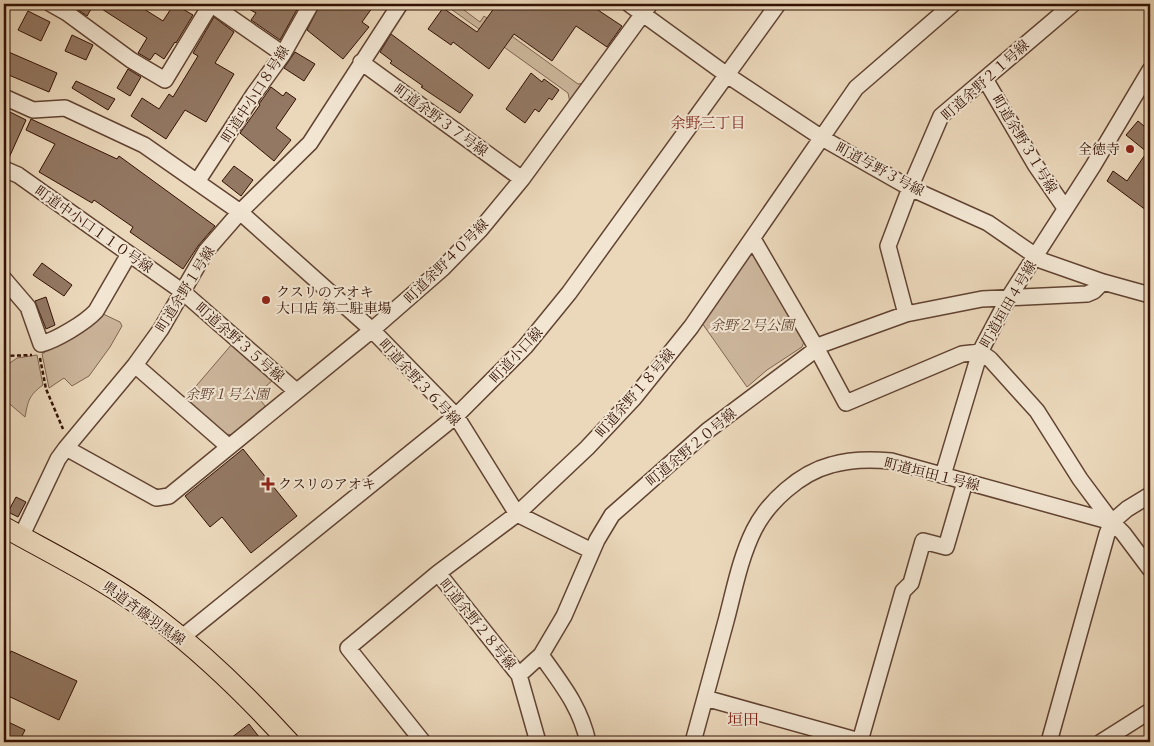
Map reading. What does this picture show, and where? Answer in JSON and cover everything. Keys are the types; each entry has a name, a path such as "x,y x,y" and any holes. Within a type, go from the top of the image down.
{"main road":[{"name":"県道斉藤羽黒線","path":"4,528 100,581 158,619 241,692 289,742"}],"street":[{"path":"51,4 68,14 131,60 165,80 211,4 283,54"},
{"name":"町道中小口８号線","path":"197,182 254,94 283,54 311,4"},
{"name":"町道余野１号線","path":"21,537 58,459 135,365 161,329 206,251 240,212 310,143 400,4"},
{"name":"町道与野３号線","path":"629,4 647,9 727,74 822,138 910,188 988,223 1037,255 1043,261 1150,296"},
{"name":"町道小口線","path":"181,638 456,416 526,347 570,293 778,4"},
{"name":"町道余野１８号線","path":"423,742 348,648 438,573 517,514 587,448 634,398 691,327 856,88 953,4"},
{"name":"町道余野２１号線","path":"906,314 888,246 910,188 942,116 1073,4"},
{"name":"町道余野４０号線","path":"68,446 156,498 169,496 372,330 443,268 480,230 522,179 647,9"},
{"name":"町道余野３７号線","path":"361,62 522,179"},
{"name":"町道垣田４号線","path":"1150,70 1093,166 1009,298 980,352 990,359 1037,410 1080,479 1150,569"},
{"name":"町道余野３１号線","path":"985,79 1036,166 1065,208"},
{"name":"町道余野３６号線","path":"4,98 33,110 65,108 144,145 240,212 372,330 456,416 517,514"},
{"name":"町道中小口１１０号線","path":"4,169 18,176 183,292"},
{"path":"753,239 817,348 846,403 962,354 980,352 943,475"},
{"path":"4,280 28,307 40,349 90,317 129,254"},
{"name":"町道余野２０号線","path":"519,675 545,651 564,616 597,540 612,515 707,431 817,348 823,344 906,314 982,299 1087,294 1094,291 1103,282"},
{"name":"町道余野３５号線","path":"183,292 296,391"},
{"path":"135,365 229,447"},
{"name":"町道垣田１号線","path":"693,742 748,546 762,517 781,495 811,473 830,465 850,461 871,459 891,461 1112,522"},
{"path":"705,698 862,742 903,591 911,583 924,540 946,547 964,482"},
{"path":"1048,742 1107,534 1112,522 1150,495"},
{"path":"517,514 592,551"},
{"name":"町道余野２８号線","path":"438,573 519,675"},
{"path":"541,655 574,703 584,723 588,742"},
{"path":"519,675 538,742"},
{"path":"1101,742 1150,711"}],"path":[{"path":"4,356 40,349 46,389 68,446"}],"green space":[{"path":"444,4 456,4 480,22 484,16 578,84 585,83 570,103 568,93"},
{"name":"余野２号公園","path":"749,255 756,256 805,339 802,347 767,370 747,387 702,323"},
{"path":"101,313 120,322 122,326 110,347 89,376 72,386 64,378 49,388 42,354"},
{"name":"余野１号公園","path":"232,344 273,380 256,395 266,407 234,435 225,434 185,399"},
{"path":"37,355 43,385 30,399 25,417 4,399 4,367 17,358"}],"building":[{"path":"70,4 94,4 87,16"},
{"path":"94,4 136,4 163,21 174,4 193,15 164,59 155,53 150,60 138,53 147,38"},
{"path":"240,4 300,4 280,40 251,20 256,13"},
{"path":"320,4 375,4 362,22 369,27 343,59 307,30"},
{"path":"497,4 589,4 622,26 607,47 576,26 552,61 514,34 489,69 453,42 451,45 428,29 443,8 477,32"},
{"path":"28,11 50,22 41,41 18,30"},
{"path":"214,17 234,32 215,63 234,74 206,122 185,110 166,139 131,116 142,98 159,109 169,94 173,97 198,56 193,53"},
{"path":"391,34 473,95 460,113 421,87 423,86 390,63 392,61 380,52"},
{"path":"72,35 93,45 86,60 65,51"},
{"path":"4,50 57,73 49,92 4,73"},
{"path":"295,52 315,64 304,81 284,68"},
{"path":"128,69 141,77 130,96 117,88"},
{"path":"531,73 542,82 544,79 559,90 552,100 549,98 539,112 535,109 525,123 506,109"},
{"path":"76,81 115,99 108,110 72,88"},
{"path":"271,87 283,96 286,92 296,99 276,128 291,140 274,161 240,133"},
{"path":"4,109 26,120 8,160 4,160 4,137 9,127 4,125"},
{"path":"31,119 117,159 119,156 215,226 198,246 183,269 130,232 133,227 94,200 92,203 39,172 55,144 26,130"},
{"path":"1138,121 1150,131 1150,213 1107,181 1113,171 1127,181 1147,152 1126,135"},
{"path":"234,166 253,180 241,196 222,181"},
{"path":"42,263 72,285 64,296 33,275"},
{"path":"46,297 55,325 46,329 35,301"},
{"path":"243,449 297,516 251,553 222,517 210,527 185,496"},
{"path":"16,497 26,502 18,517 8,512"},
{"path":"11,651 77,681 59,720 4,694 4,667"},
{"path":"4,720 25,730 19,742 4,742"},
{"path":"249,724 263,742 226,742"}],"place":[{"name":"全徳寺","path":"1130,149"},
{"name":"クスリのアオキ 大口店 第二駐車場","path":"266,300"},
{"name":"クスリのアオキ","path":"268,484"}],"district":[{"name":"余野三丁目","path":"708,123"},
{"name":"垣田","path":"743,719"}]}
